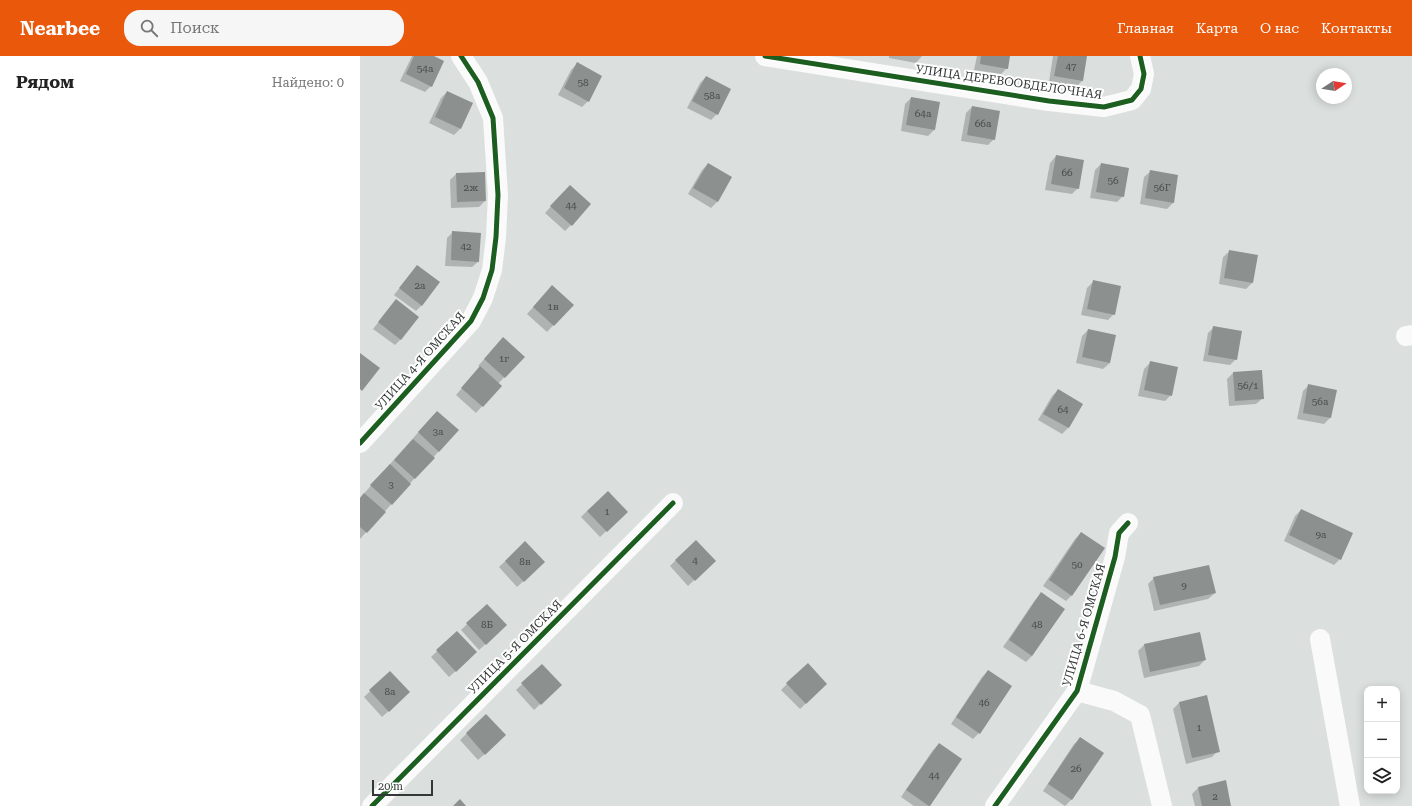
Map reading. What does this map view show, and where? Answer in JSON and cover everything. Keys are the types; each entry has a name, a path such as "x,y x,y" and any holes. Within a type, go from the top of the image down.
{"street":[{"name":"УЛИЦА 4-Я ОМСКАЯ","path":"360,443 471,321 483,298 492,270 496,237 498,195 493,118 478,82 461,56"},
{"name":"УЛИЦА ДЕРЕВООБДЕЛОЧНАЯ","path":"765,56 1050,101 1104,107 1132,100 1141,89 1144,74 1140,56"},
{"name":"УЛИЦА 5-Я ОМСКАЯ","path":"372,806 673,503"},
{"name":"УЛИЦА 6-Я ОМСКАЯ","path":"994,806 1076,691 1115,557 1119,533 1128,523"},
{"path":"1320,639 1350,806"},
{"path":"1076,691 1114,701 1140,715 1162,806"}],"building":[{"path":"414,56 434,56 444,61 432,87 406,74"},
{"path":"981,56 1010,56 1008,69 980,64"},
{"path":"1058,56 1087,56 1083,81 1054,76"},
{"path":"577,62 602,76 589,102 564,88"},
{"path":"706,76 731,89 718,115 692,101"},
{"path":"447,91 473,103 461,129 435,117"},
{"path":"911,97 940,102 935,130 906,125"},
{"path":"972,106 1000,111 995,140 967,135"},
{"path":"1056,155 1084,160 1079,189 1051,184"},
{"path":"708,163 732,177 718,202 693,188"},
{"path":"1101,163 1129,168 1124,197 1096,192"},
{"path":"1150,170 1178,175 1174,203 1145,198"},
{"path":"485,172 486,201 457,202 456,173"},
{"path":"570,185 591,204 572,226 550,206"},
{"path":"452,231 481,233 479,262 451,260"},
{"path":"1229,250 1258,255 1253,283 1224,278"},
{"path":"417,265 440,282 422,306 399,288"},
{"path":"1093,280 1121,286 1115,315 1087,309"},
{"path":"552,285 574,305 554,326 533,307"},
{"path":"396,299 419,317 401,340 378,322"},
{"path":"1213,326 1242,331 1237,360 1208,355"},
{"path":"1088,329 1116,335 1110,363 1082,357"},
{"path":"503,337 525,357 505,378 484,359"},
{"path":"360,353 380,368 362,391 360,389"},
{"path":"1150,361 1178,367 1172,396 1144,390"},
{"path":"480,366 502,386 483,407 461,388"},
{"path":"1262,370 1264,399 1235,401 1233,372"},
{"path":"1308,384 1337,390 1331,418 1303,413"},
{"path":"1058,389 1083,404 1069,428 1043,414"},
{"path":"437,411 459,430 439,452 418,432"},
{"path":"413,439 435,458 415,479 394,460"},
{"path":"390,464 411,484 392,505 370,485"},
{"path":"608,491 628,512 607,532 587,511"},
{"path":"364,493 386,512 367,533 360,527 360,498"},
{"path":"1301,509 1353,533 1341,560 1289,535"},
{"path":"1081,532 1105,548 1072,596 1049,580"},
{"path":"696,540 716,561 695,581 675,560"},
{"path":"525,541 545,562 524,582 505,561"},
{"path":"1209,565 1216,593 1160,605 1153,577"},
{"path":"1041,592 1065,609 1032,656 1009,640"},
{"path":"487,604 507,625 486,645 466,623"},
{"path":"457,631 477,652 456,672 436,650"},
{"path":"1200,632 1206,660 1150,672 1144,644"},
{"path":"808,663 827,684 806,704 786,683"},
{"path":"542,664 562,685 541,705 521,683"},
{"path":"988,670 1012,686 980,734 956,717"},
{"path":"390,671 410,692 389,712 369,690"},
{"path":"1207,695 1220,752 1192,758 1179,702"},
{"path":"486,714 506,735 485,755 466,733"},
{"path":"1080,737 1104,753 1072,800 1048,784"},
{"path":"939,743 962,759 929,806 906,790"},
{"path":"1226,780 1231,806 1202,806 1198,787"},
{"path":"460,799 466,806 453,806"}],"cycle path":[{"path":"360,443 471,321 483,298 492,270 496,237 498,195 493,118 478,82 461,56"},
{"path":"765,56 1049,101 1104,107 1132,100 1141,89 1144,74 1140,56"},
{"path":"372,806 673,503"},
{"path":"995,806 1077,691 1115,557 1119,533 1128,523"}]}
